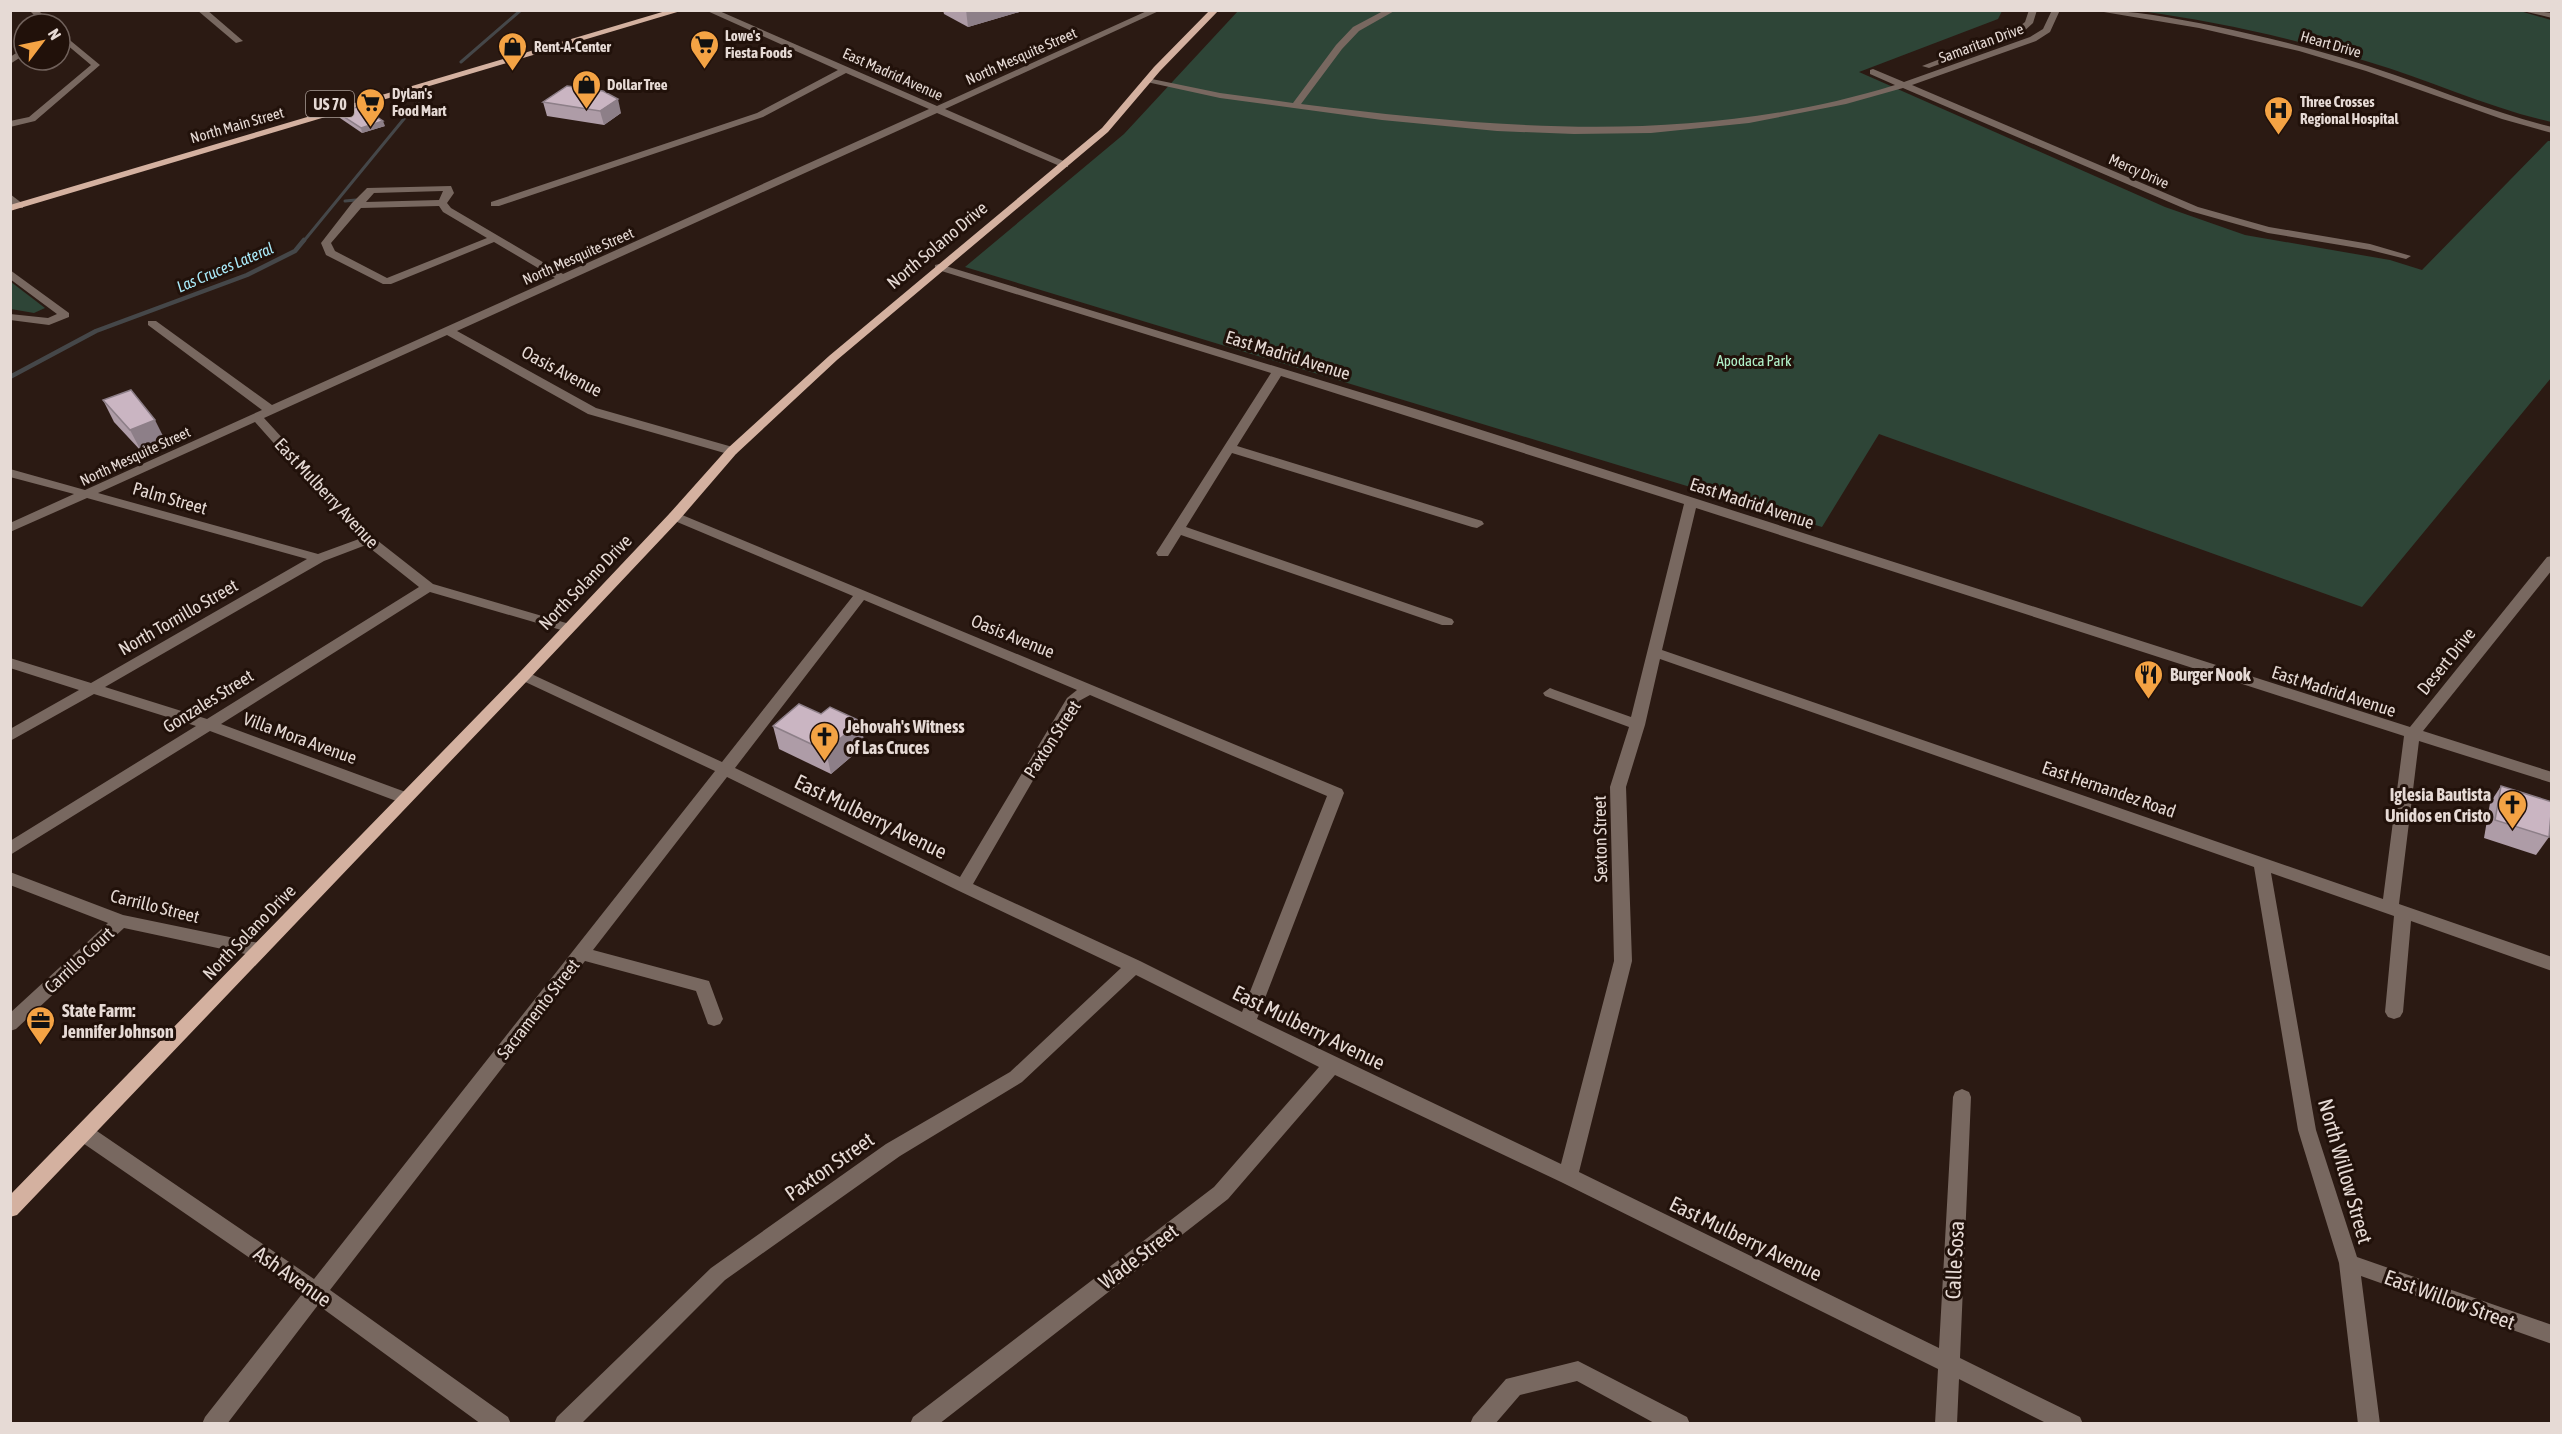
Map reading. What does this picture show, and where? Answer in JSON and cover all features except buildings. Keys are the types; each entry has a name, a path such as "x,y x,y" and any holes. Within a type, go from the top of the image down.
{"main road":[{"name":"North Main Street","path":"12,201 650,10"},
{"name":"North Main Street","path":"12,201 533,54 680,10"},
{"name":"North Solano Drive","path":"10,1209 524,676 675,516 732,451 833,358 1105,130 1211,11"},
{"path":"524,48 533,54"}],"street":[{"path":"201,10 239,42"},
{"name":"East Madrid Avenue","path":"709,10 1065,165"},
{"name":"North Mesquite Street","path":"10,528 255,416 449,332 1157,10"},
{"path":"1297,102 1339,47 1356,29 1392,10"},
{"name":"Samaritan Drive","path":"1559,127 1657,121 1773,109 1888,79 2018,32 2029,23 2033,10"},
{"name":"Samaritan Drive","path":"1559,127 1651,130 1740,121 1812,108 1903,85 2033,39 2047,30 2056,10"},
{"name":"Heart Drive","path":"2096,10 2193,25 2290,46 2369,69 2524,124 2552,130"},
{"path":"2530,10 2552,16"},
{"path":"10,124 32,119 96,65 72,46"},
{"path":"1157,69 1186,81 1297,102 1461,126 1559,127"},
{"path":"495,204 760,115 844,70"},
{"name":"Mercy Drive","path":"1873,72 2193,209 2268,230 2370,247 2406,256"},
{"path":"1147,81 1209,94 1297,102"},
{"path":"1732,114 1740,121"},
{"path":"442,203 449,193 447,188 376,189 367,192 327,243 327,250 387,282 495,238"},
{"path":"442,203 447,210 564,279"},
{"path":"356,205 442,203"},
{"name":"East Madrid Avenue","path":"939,267 1421,415 2412,735 2552,778"},
{"path":"10,273 65,315 49,322 10,317"},
{"path":"152,323 270,410"},
{"name":"Oasis Avenue","path":"449,332 592,411 732,451"},
{"path":"1163,553 1278,371"},
{"name":"East Mulberry Avenue","path":"255,416 368,540 428,587 568,628"},
{"path":"1229,448 1477,524"},
{"name":"Palm Street","path":"10,473 319,558"},
{"name":"Sexton Street","path":"1568,1176 1623,961 1618,787 1636,725 1691,502"},
{"name":"Oasis Avenue","path":"675,516 1336,793 1247,1022"},
{"path":"1178,529 1447,622"},
{"name":"North Tornillo Street","path":"10,736 319,558 368,540"},
{"name":"Desert Drive","path":"2412,735 2552,560"},
{"name":"Gonzales Street","path":"10,849 428,587"},
{"name":"Sacramento Street","path":"213,1424 862,594"},
{"name":"East Hernandez Road","path":"1654,652 2552,964"},
{"name":"Villa Mora Avenue","path":"10,663 91,690 207,724 405,798"},
{"name":"East Mulberry Avenue","path":"524,676 724,769 963,886 1134,966 1332,1065 1568,1176 2072,1424"},
{"name":"Paxton Street","path":"963,886 1074,698 1090,689"},
{"path":"1550,693 1636,725"},
{"path":"2394,1012 2396,910 2412,735"},
{"name":"North Willow Street","path":"2261,861 2307,1130 2349,1263 2369,1424"},
{"name":"Carrillo Street","path":"10,878 121,921 259,950"},
{"name":"Carrillo Court","path":"10,1024 121,921"},
{"path":"582,954 703,986 714,1019"},
{"name":"Paxton Street","path":"565,1424 718,1274 893,1150 1016,1077 1134,966"},
{"name":"Wade Street","path":"921,1424 1221,1193 1332,1065"},
{"name":"Calle Sosa","path":"1947,1424 1948,1362 1962,1098"},
{"name":"Ash Avenue","path":"84,1133 315,1291 500,1424"},
{"name":"East Willow Street","path":"2349,1263 2552,1335"},
{"path":"1481,1424 1514,1386 1578,1371 1679,1424"}],"green space":[{"name":"Apodaca Park","path":"1238,11 2002,11 1998,19 1859,72 2165,207 2245,235 2390,260 2422,270 2548,141 2551,141 2551,378 2362,607 1879,434 1822,527 965,267 1124,134"},
{"path":"2141,11 2520,11 2551,20 2551,122 2313,45 2199,20"},
{"path":"11,282 45,308 34,313 11,309"}],"waterway":[{"name":"Las Cruces Lateral","path":"461,62 521,10"},
{"name":"Las Cruces Lateral","path":"303,242 426,92"},
{"path":"345,201 356,200"},
{"name":"Las Cruces Lateral","path":"10,377 96,331 247,275 295,251 304,240"}],"place":[{"name":"Lowe's Fiesta Foods","path":"704,70"},
{"name":"Rent-A-Center","path":"513,72"},
{"name":"Dollar Tree","path":"586,110"},
{"name":"Dylan's Food Mart","path":"371,128"},
{"name":"Three Crosses Regional Hospital","path":"2279,136"},
{"name":"Burger Nook","path":"2149,700"},
{"name":"Jehovah's Witness of Las Cruces","path":"825,762"},
{"name":"Iglesia Bautista Unidos en Cristo","path":"2512,830"},
{"name":"State Farm: Jennifer Johnson","path":"41,1046"}]}
